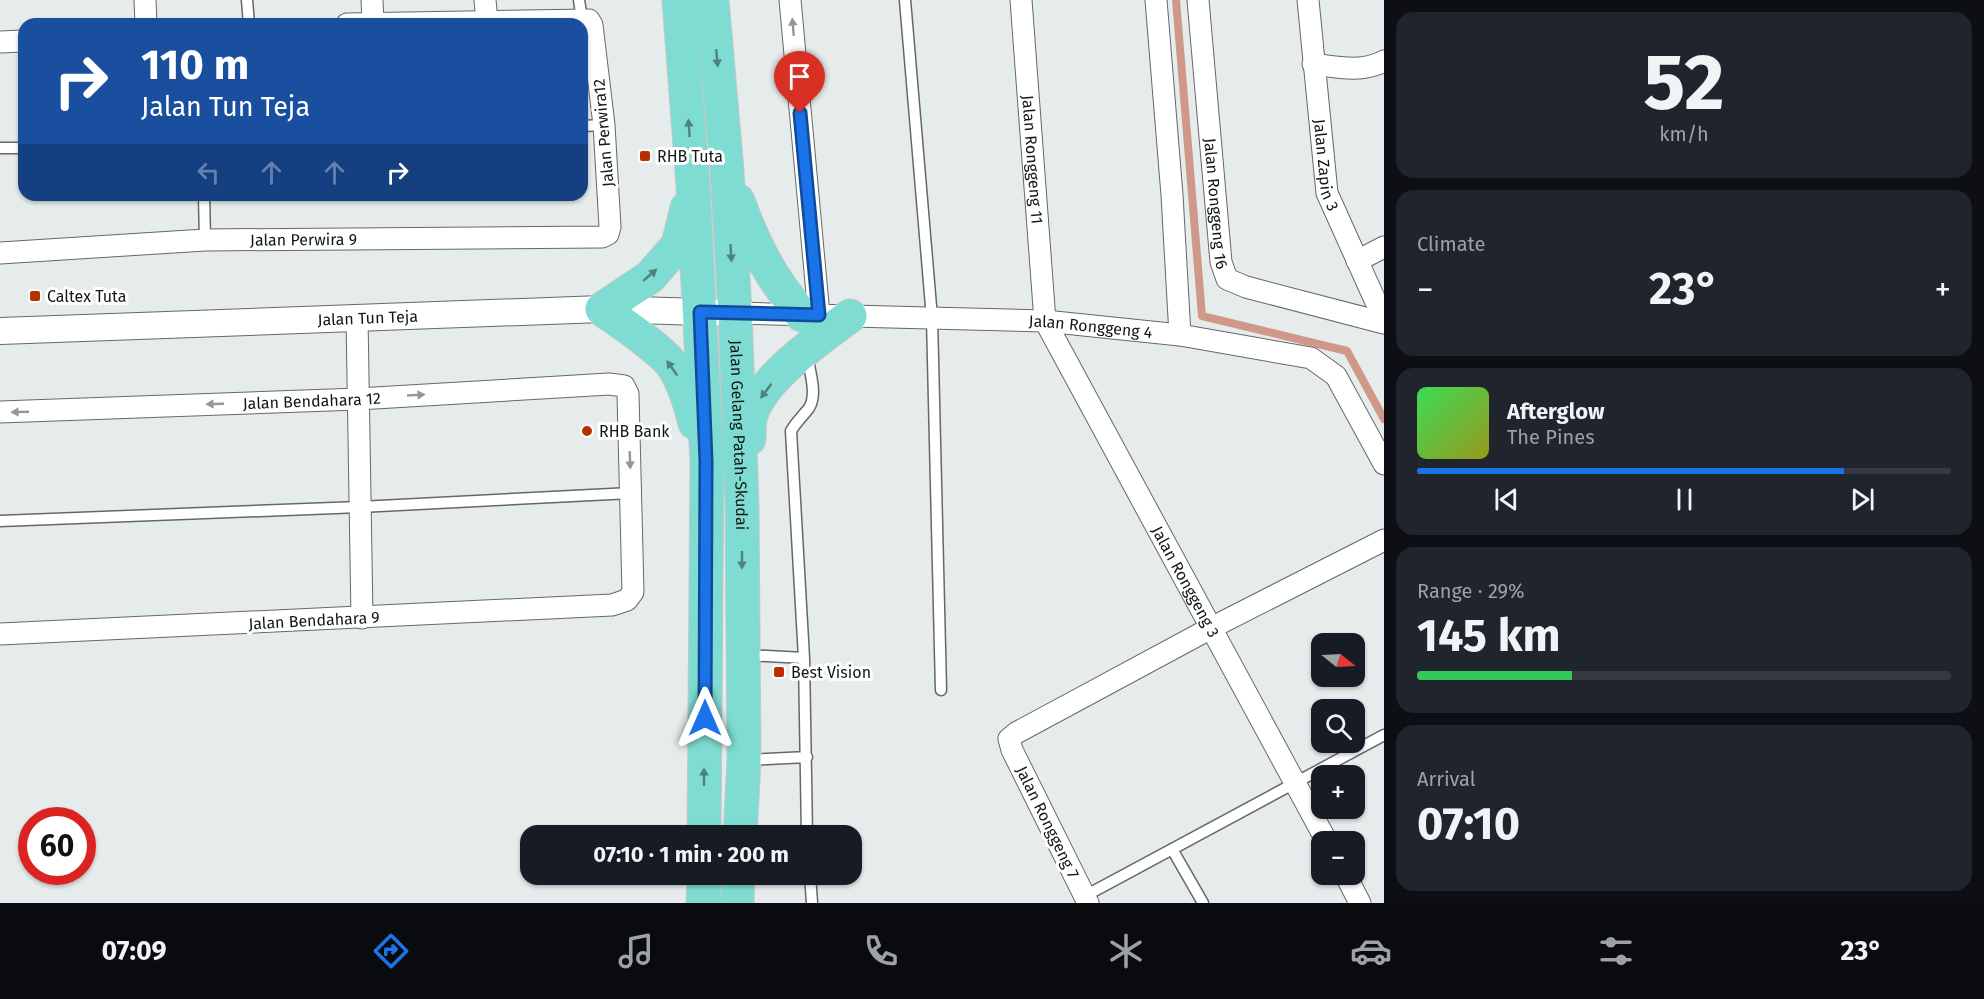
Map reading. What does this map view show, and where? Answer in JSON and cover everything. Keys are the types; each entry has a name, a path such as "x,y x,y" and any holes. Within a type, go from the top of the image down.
{"main road":[{"name":"Jalan Gelang Patah-Skudai","path":"679,0 693,186 706,461 704,825"},
{"name":"Jalan Gelang Patah-Skudai","path":"712,0 727,171 742,505 744,760 741,825"},
{"path":"727,171 754,244 770,271 824,315 806,348 764,390 751,416 742,505"},
{"path":"693,186 678,245 650,277 602,309 642,338 672,364 687,393 706,461"},
{"path":"703,903 704,885"},
{"path":"736,903 737,885"}],"street":[{"path":"145,0 146,18"},
{"path":"372,0 373,18"},
{"path":"485,0 487,18"},
{"path":"790,0 824,315"},
{"name":"Jalan Ronggeng 11","path":"1021,0 1045,321"},
{"path":"1156,0 1172,195 1180,335"},
{"name":"Jalan Ronggeng 16","path":"1198,0 1221,262 1227,279 1246,287 1384,321"},
{"name":"Jalan Zapin 3","path":"1308,0 1328,193 1384,321"},
{"name":"Jalan Perwira12","path":"516,18 581,9"},
{"name":"Jalan Perwira12","path":"588,19 592,26 604,125 610,227 608,234"},
{"path":"0,42 18,41"},
{"path":"1313,64 1353,69 1376,65 1384,61"},
{"name":"Jalan Perwira 9","path":"0,253 206,240 602,237 608,234"},
{"path":"1357,261 1384,247"},
{"name":"Jalan Tun Teja","path":"0,331 602,309 735,313"},
{"name":"Jalan Ronggeng 4","path":"735,313 1045,321 1180,335 1311,358 1336,375 1384,464"},
{"path":"357,317 362,618"},
{"name":"Jalan Ronggeng 3","path":"1045,321 1321,831"},
{"name":"Jalan Bendahara 12","path":"0,412 358,399 609,384 624,386 628,394 632,493"},
{"name":"Jalan Bendahara 9","path":"0,634 612,605 627,600 633,592 632,493"},
{"path":"1211,628 1384,540"},
{"name":"Jalan Ronggeng 7","path":"1086,900 1012,750 1009,739 1016,733 1211,628"},
{"path":"1351,885 1360,903"}],"lane":[{"path":"247,0 248,18"},
{"path":"905,0 932,318 941,690"},
{"path":"588,126 604,125"},
{"path":"0,148 18,147"},
{"path":"204,201 206,240"},
{"path":"806,348 813,399 809,408 796,421 791,431 804,658 807,825"},
{"path":"0,521 360,507 632,493"},
{"path":"743,654 804,658"},
{"path":"1086,900 1172,849 1384,735"},
{"path":"744,760 807,757"},
{"path":"1172,849 1203,903"},
{"path":"811,885 812,903"}],"waterway":[{"path":"1176,0 1202,316 1347,351 1384,419"}],"place":[{"name":"RHB Tuta","path":"645,156"},
{"name":"Caltex Tuta","path":"35,296"},
{"name":"RHB Bank","path":"587,431"},
{"name":"Best Vision","path":"779,672"}],"route":[{"path":"705,718 706,461 700,312 819,315 800,113"}]}
